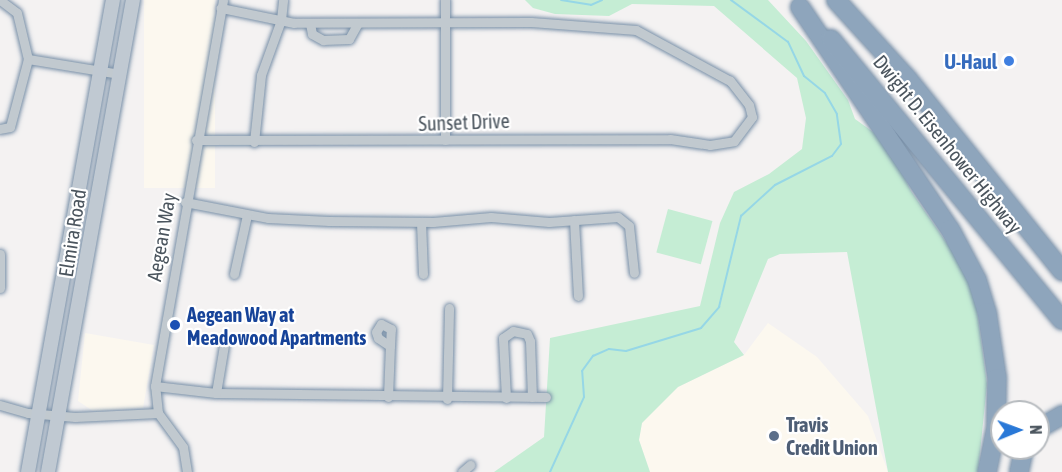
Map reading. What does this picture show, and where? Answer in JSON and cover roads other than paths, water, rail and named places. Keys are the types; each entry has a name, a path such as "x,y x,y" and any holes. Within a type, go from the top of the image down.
{"highway":[{"name":"Dwight D. Eisenhower Highway","path":"836,0 907,78 1062,271"},
{"name":"Dwight D. Eisenhower Highway","path":"797,4 875,89 1062,320"},
{"path":"797,4 950,229 977,280 987,312 997,378 996,428 987,472"}],"main road":[{"name":"Elmira Road","path":"28,472 113,0"},
{"name":"Elmira Road","path":"48,472 133,0"}],"street":[{"path":"0,0 17,13 28,59 10,127 0,129"},
{"path":"254,142 261,75 281,20 283,0"},
{"path":"445,0 445,140"},
{"path":"222,4 281,20 310,23 445,22"},
{"name":"Aegean Way","path":"187,472 183,447 158,413 155,386 185,202 222,4"},
{"name":"Sunset Drive","path":"196,140 732,142 750,125 749,105 730,81 654,37 593,26 445,22"},
{"path":"310,23 312,34 323,40 349,39 358,23"},
{"path":"28,59 120,74"},
{"path":"185,202 247,215 421,222 490,217 574,220 618,217 629,225 634,273"},
{"path":"234,274 247,215"},
{"path":"574,220 578,296"},
{"path":"421,222 423,274"},
{"path":"0,254 0,288"},
{"path":"447,399 449,308"},
{"path":"506,398 503,338 513,331 527,334 530,341 532,397"},
{"path":"216,393 224,345"},
{"path":"388,397 390,346"},
{"path":"155,386 216,393 447,399 546,397"},
{"path":"0,405 39,414 158,413"}],"waterway":[{"path":"561,0 591,5 602,0"},
{"path":"550,472 584,397 582,371 593,356 609,349 626,351 701,328 719,307 741,216 775,185 832,156 841,144 837,114 825,93 804,76 788,42 731,0"}],"place":[{"name":"U-Haul","path":"1009,61"},
{"name":"Aegean Way at Meadowood Apartments","path":"175,325"},
{"name":"Travis Credit Union","path":"774,436"}]}
